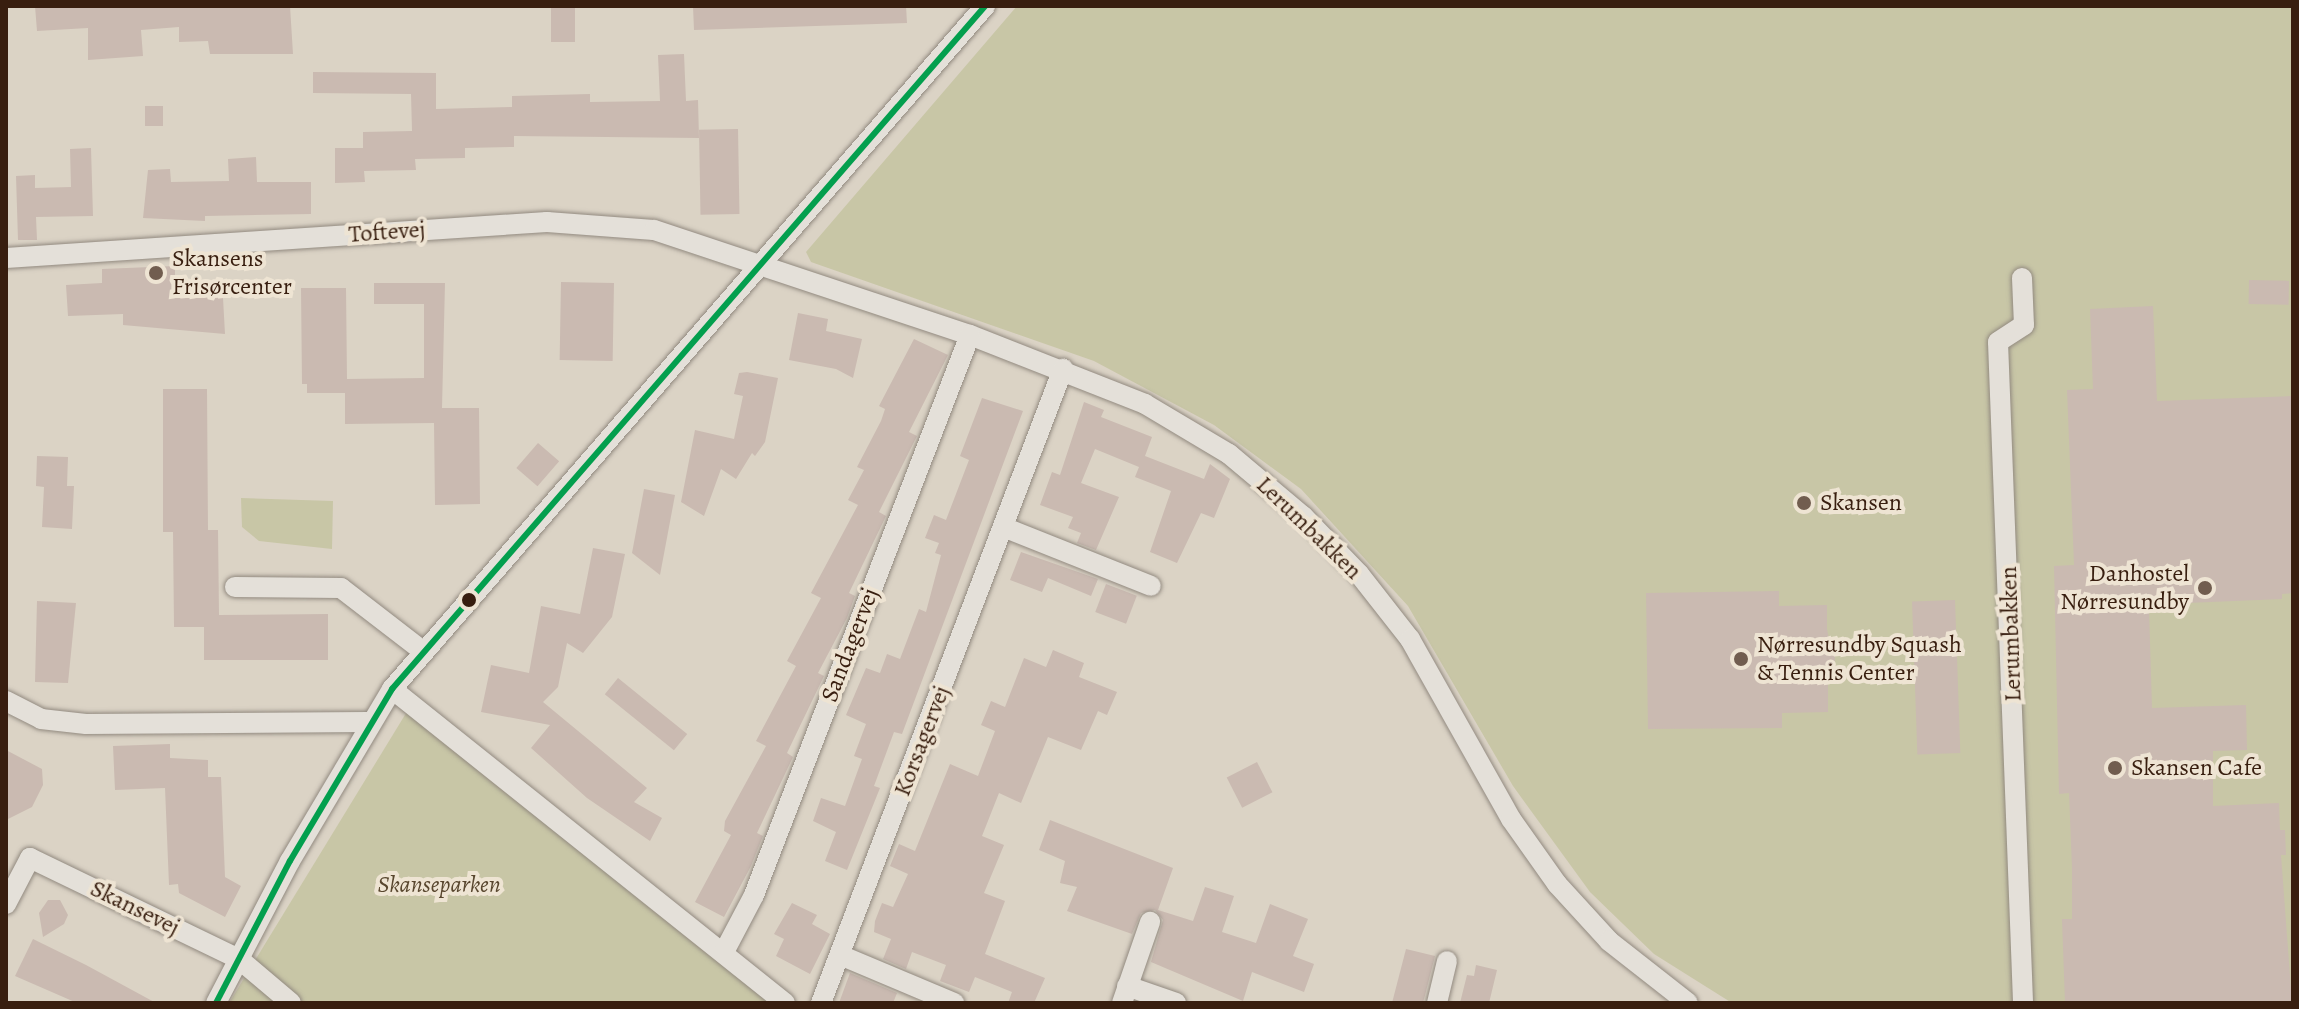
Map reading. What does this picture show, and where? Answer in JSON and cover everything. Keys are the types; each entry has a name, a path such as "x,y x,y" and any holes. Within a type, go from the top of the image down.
{"street":[{"path":"216,1003 368,722 392,689 763,265 983,7"},
{"name":"Toftevej","path":"6,258 547,222 654,230 763,265"},
{"name":"Lerumbakken","path":"763,265 1063,369 1145,404 1229,454 1350,564 1410,639 1511,819 1557,884 1609,941 1668,997 1688,1003"},
{"name":"Lerumbakken","path":"2022,278 2024,325 1998,342 2023,1003"},
{"name":"Sandagervej","path":"724,952 754,895 970,335"},
{"name":"Korsagervej","path":"821,1003 1063,369"},
{"path":"1003,527 1151,586"},
{"path":"235,587 341,588 424,652"},
{"path":"392,689 785,1003"},
{"path":"6,701 41,719 86,724 368,722"},
{"name":"Skansevej","path":"6,904 30,858 239,959 291,1003"},
{"path":"1150,922 1124,994 1176,1003"},
{"path":"840,955 954,1003"},
{"path":"1437,1003 1447,961"}],"green space":[{"name":"Skansen","path":"1017,6 2293,6 2293,1003 1732,1003 1654,954 1590,892 1513,786 1408,606 1301,489 1214,425 1094,361 811,262 806,252"},
{"path":"241,498 333,501 332,549 259,541 242,527"},
{"name":"Skanseparken","path":"408,710 769,1003 229,1003"}],"building":[{"path":"35,6 290,6 293,54 210,54 208,41 179,42 179,27 141,30 143,56 88,60 88,28 37,31"},
{"path":"551,6 575,6 575,42 551,42"},
{"path":"693,6 906,6 907,23 694,30"},
{"path":"684,54 686,101 698,100 699,138 514,136 514,147 465,148 465,158 415,159 416,170 364,171 365,182 335,183 335,148 363,148 363,132 412,131 411,94 313,93 313,72 436,73 436,109 512,107 512,96 590,94 590,102 660,101 658,55"},
{"path":"145,106 163,106 163,126 145,126"},
{"path":"738,129 739,214 700,215 699,130"},
{"path":"91,148 93,216 36,217 37,240 18,240 16,176 35,175 35,188 71,187 70,149"},
{"path":"256,157 257,182 311,182 311,214 205,216 205,221 143,218 148,170 170,169 171,182 229,181 228,159"},
{"path":"175,266 175,283 222,280 225,334 123,325 123,314 68,316 66,285 102,283 102,269"},
{"path":"2249,280 2289,281 2289,305 2249,304"},
{"path":"561,282 614,283 613,361 560,360"},
{"path":"374,283 445,283 442,408 479,408 480,504 435,505 434,423 345,424 345,393 307,393 307,384 302,384 301,288 346,288 347,379 424,378 424,304 374,304"},
{"path":"2153,306 2157,401 2293,396 2293,593 2282,594 2282,599 2163,604 2163,609 2149,609 2152,708 2246,705 2247,750 2213,751 2213,806 2279,803 2280,830 2285,830 2286,855 2281,855 2292,1003 2065,1003 2062,919 2072,919 2072,868 2069,793 2059,794 2054,566 2074,565 2067,390 2093,389 2090,309"},
{"path":"798,313 828,319 826,331 862,339 853,378 836,369 789,360"},
{"path":"914,339 948,355 909,432 917,436 879,512 886,516 849,593 855,596 847,618 818,673 824,676 787,753 793,757 757,833 763,836 724,917 695,902 731,835 724,831 725,821 766,746 756,741 796,666 787,661 821,598 811,593 858,505 848,500 864,470 857,467 881,421 885,409 879,406"},
{"path":"739,373 778,378 765,442 755,456 752,453 736,479 721,469 704,516 681,502 695,430 734,439 743,396 734,394"},
{"path":"163,389 207,389 208,530 218,530 219,615 328,614 328,660 204,660 204,627 174,627 173,532 163,532"},
{"path":"982,398 1023,411 902,734 894,732 874,786 880,788 847,870 825,861 836,832 813,821 821,798 845,806 862,759 854,756 866,724 846,715 866,668 880,673 887,654 900,659 919,609 926,612 941,555 935,553 939,543 925,538 934,515 946,520 969,460 960,456"},
{"path":"1084,402 1104,410 1101,417 1152,437 1145,456 1204,479 1210,464 1230,479 1214,518 1201,513 1177,563 1150,552 1171,491 1135,477 1139,467 1095,449 1081,483 1119,497 1096,550 1077,543 1081,533 1068,528 1073,517 1040,505 1052,472 1060,475"},
{"path":"538,443 559,461 537,486 516,468"},
{"path":"37,456 68,457 67,486 74,486 72,529 42,527 44,487 36,486"},
{"path":"644,489 675,495 660,575 632,553"},
{"path":"593,548 625,554 612,617 583,653 567,643 558,687 543,702 647,788 634,802 662,818 650,841 587,798 531,748 550,725 481,712 491,665 529,673 541,606 580,614"},
{"path":"1021,552 1098,579 1091,596 1048,578 1042,592 1010,580"},
{"path":"1106,584 1137,596 1126,624 1095,612"},
{"name":"Nørresundby Squash & Tennis Center","path":"1779,591 1779,606 1827,605 1830,644 1835,643 1835,674 1828,674 1828,712 1782,713 1782,728 1648,729 1646,593"},
{"path":"1955,600 1960,753 1917,754 1912,602"},
{"path":"37,601 76,603 68,683 35,682"},
{"path":"1053,650 1084,663 1079,677 1117,692 1107,715 1098,711 1081,750 1048,737 1021,803 999,793 982,836 1004,845 984,893 1005,901 985,954 1045,978 1034,1003 1008,1003 1012,992 975,977 969,992 940,981 946,965 912,952 906,969 883,959 891,939 874,932 875,921 882,903 893,907 908,874 890,866 899,844 915,851 950,764 978,776 995,731 981,725 991,701 1005,707 1024,658 1046,667"},
{"path":"618,678 687,734 674,750 605,694"},
{"path":"170,744 170,758 208,760 208,777 221,777 225,877 241,886 225,917 179,893 178,884 169,885 165,788 115,790 113,746"},
{"path":"6,750 42,769 43,785 32,807 6,820"},
{"path":"1257,762 1272,792 1242,808 1227,777"},
{"path":"1050,820 1173,868 1158,910 1193,921 1205,887 1234,896 1222,932 1256,943 1270,904 1308,919 1293,956 1314,964 1304,992 1252,972 1243,1001 1151,962 1163,920 1155,910 1141,913 1132,934 1067,911 1077,887 1060,883 1065,861 1039,850"},
{"path":"48,900 60,900 68,915 64,924 43,937 39,913"},
{"path":"792,903 817,915 812,924 830,934 810,974 776,956 784,939 774,934"},
{"path":"33,939 156,1003 77,1003 15,976"},
{"path":"1406,949 1435,956 1423,1003 1392,1003"},
{"path":"1476,965 1497,970 1489,1003 1460,1003 1467,975 1474,976"},
{"path":"850,973 897,993 893,1003 839,1003"}],"transit line":[{"path":"216,1003 290,861 392,689 985,6"}],"place":[{"name":"Skansens Frisørcenter","path":"156,273"},
{"name":"Skansen","path":"1804,503"},
{"name":"Danhostel Nørresundby","path":"2205,588"},
{"name":"Nørresundby Squash & Tennis Center","path":"1741,659"},
{"name":"Skansen Cafe","path":"2115,768"}]}
